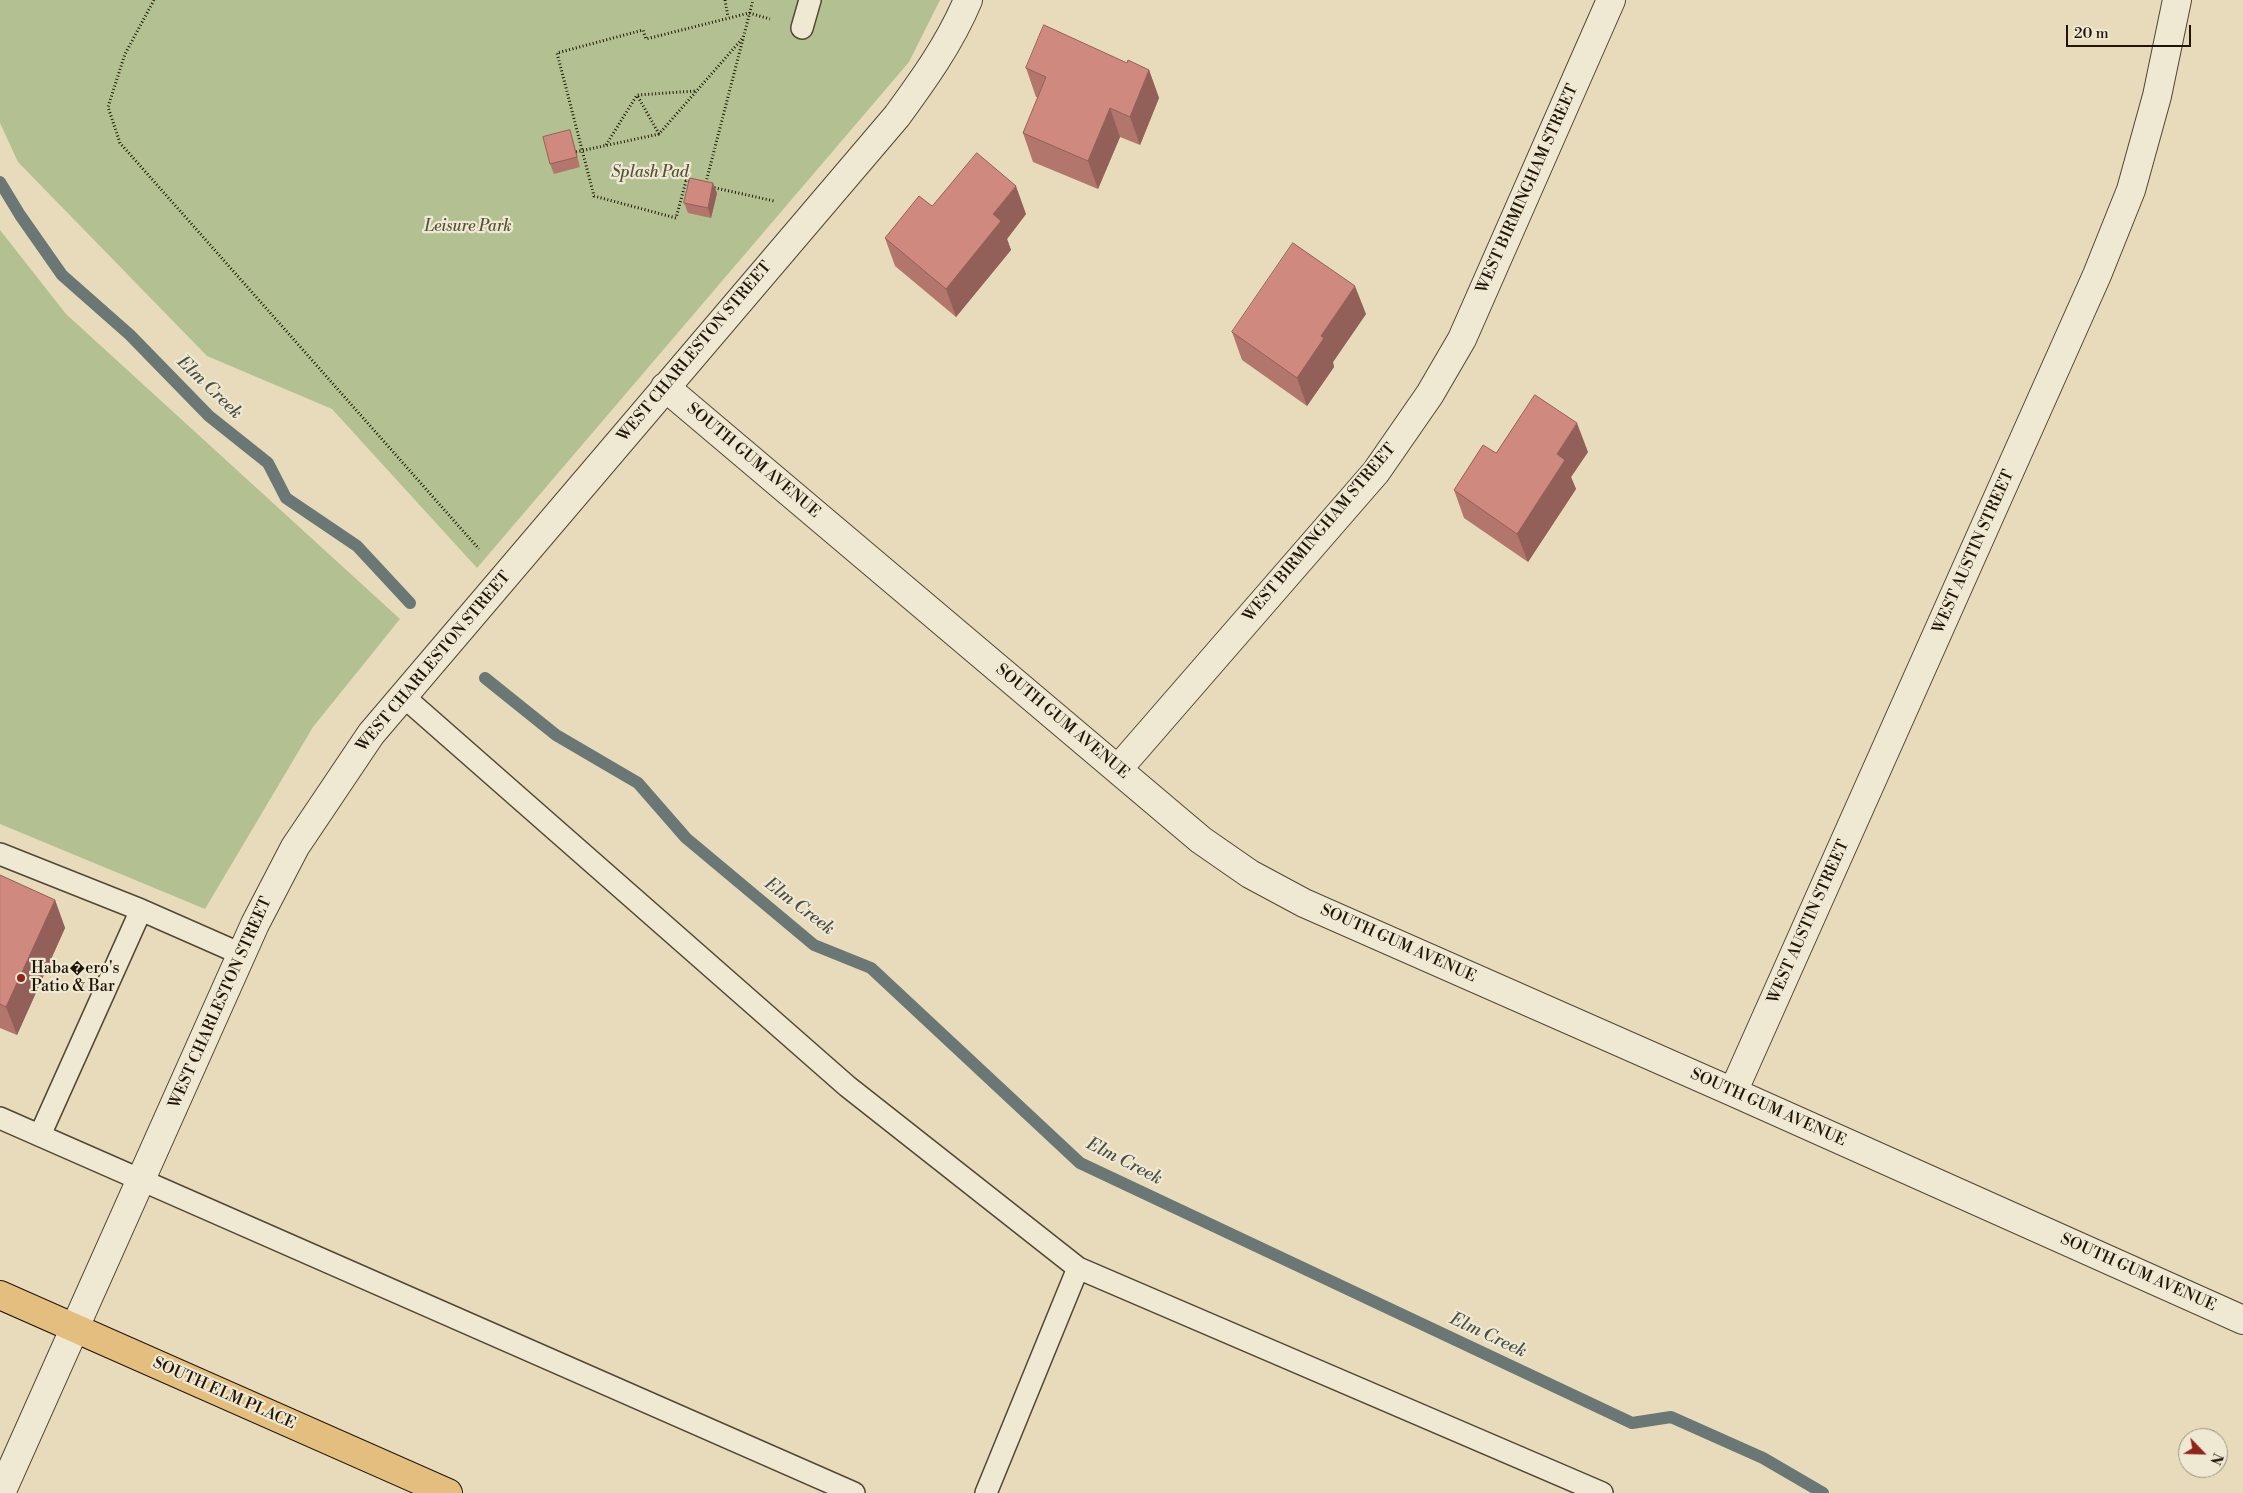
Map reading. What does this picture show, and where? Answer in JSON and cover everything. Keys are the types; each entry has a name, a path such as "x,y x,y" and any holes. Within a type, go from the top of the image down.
{"main road":[{"name":"SOUTH ELM PLACE","path":"0,1295 448,1493"}],"street":[{"name":"WEST CHARLESTON STREET","path":"1,1493 241,954 295,847 371,734 897,116 936,61 958,24 968,0"},
{"name":"WEST BIRMINGHAM STREET","path":"1118,769 1376,472 1430,394 1462,339 1611,0"},
{"name":"WEST AUSTIN STREET","path":"1733,1092 2101,266 2132,190 2156,96 2177,0"},
{"name":"SOUTH GUM AVENUE","path":"665,387 1201,840 1250,874 1304,903 2242,1316"}],"lane":[{"path":"802,28 810,0"},
{"path":"403,696 847,1086 1078,1268 1602,1493"},
{"path":"0,854 141,910 241,954"},
{"path":"40,1135 141,910"},
{"path":"0,1118 854,1493"},
{"path":"986,1493 1078,1268"}],"path":[{"path":"154,0 125,54 108,107 120,143 479,549"},
{"path":"725,0 728,17"},
{"path":"704,190 753,0"},
{"path":"774,201 686,181 676,218 594,196 557,53 643,30 646,39 749,13 802,28"},
{"path":"576,152 659,134 742,39"},
{"path":"637,96 696,91"},
{"path":"606,146 637,96"},
{"path":"637,96 659,134"}],"green space":[{"name":"Leisure Park","path":"0,0 940,0 909,62 477,568 332,409 207,356 18,162 0,123"},
{"path":"0,230 66,314 400,619 313,727 205,909 0,824"}],"building":[{"path":"1044,25 1127,63 1128,60 1149,70 1130,117 1110,108 1088,161 1023,133 1046,77 1026,68"},
{"path":"570,130 577,157 550,164 543,137"},
{"path":"977,153 1016,186 993,214 1001,221 946,289 885,238 919,196 932,206"},
{"path":"690,178 713,183 708,208 684,203"},
{"path":"1293,243 1355,286 1321,336 1324,338 1297,378 1232,332"},
{"path":"1535,395 1577,423 1557,454 1565,460 1517,534 1454,490 1483,445 1496,453"},
{"path":"0,875 55,900 6,1007 0,1004"}],"waterway":[{"name":"Elm Creek","path":"0,182 20,215 62,275 130,335 209,416 268,463 286,498 357,546 410,603"},
{"name":"Elm Creek","path":"485,678 556,735 638,783 686,838 814,945 871,968 1080,1163 1632,1423 1671,1417 1763,1458 1823,1493"}],"place":[{"name":"Haba�ero's Patio & Bar","path":"21,978"}],"park label":[{"name":"Splash Pad","path":"650,173"}]}
